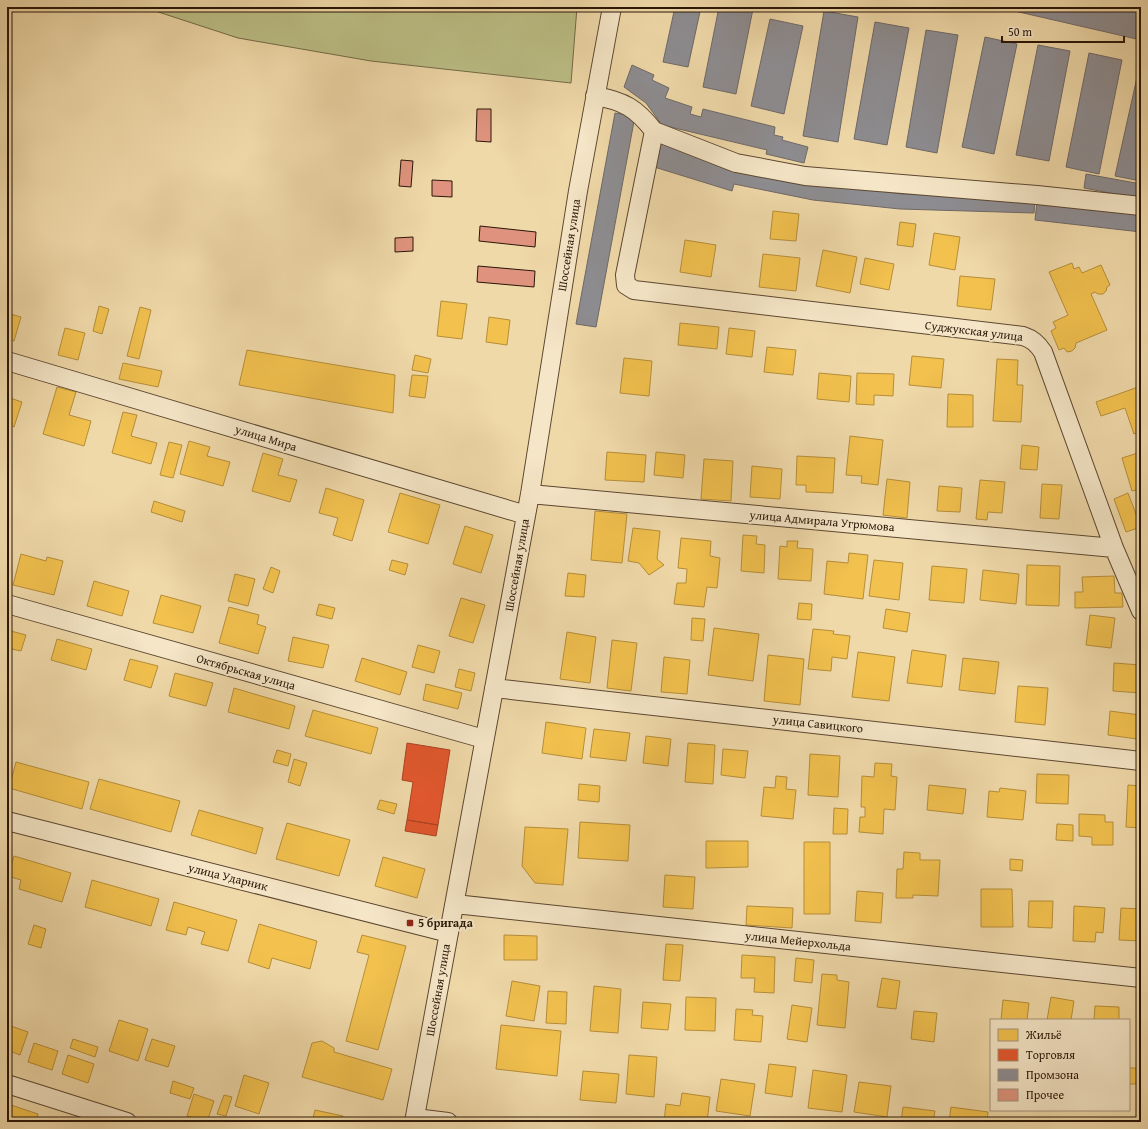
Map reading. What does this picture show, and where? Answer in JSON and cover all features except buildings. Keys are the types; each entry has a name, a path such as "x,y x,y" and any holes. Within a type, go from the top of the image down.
{"street":[{"name":"Шоссейная улица","path":"414,1120 530,494 576,199 612,7"},
{"path":"595,96 612,99 628,106 643,117 654,131 736,163 805,176 1037,195 1141,206"},
{"name":"Суджукская улица","path":"654,131 625,275 626,285 634,290 1023,336 1031,339 1038,344 1043,352 1114,548 1141,610"},
{"name":"улица Мира","path":"7,361 526,515"},
{"name":"улица Адмирала Угрюмова","path":"530,494 1114,548"},
{"name":"Октябрьская улица","path":"7,604 484,739"},
{"name":"улица Савицкого","path":"494,688 1141,761"},
{"name":"улица Ударник","path":"7,821 449,933"},
{"name":"улица Мейерхольда","path":"455,904 1141,978"},
{"path":"7,1084 127,1122"},
{"path":"414,1120 448,1122"}],"green space":[{"path":"143,7 577,7 571,83 371,61 238,38"}],"place":[{"name":"5 бригада","path":"410,923"}]}
